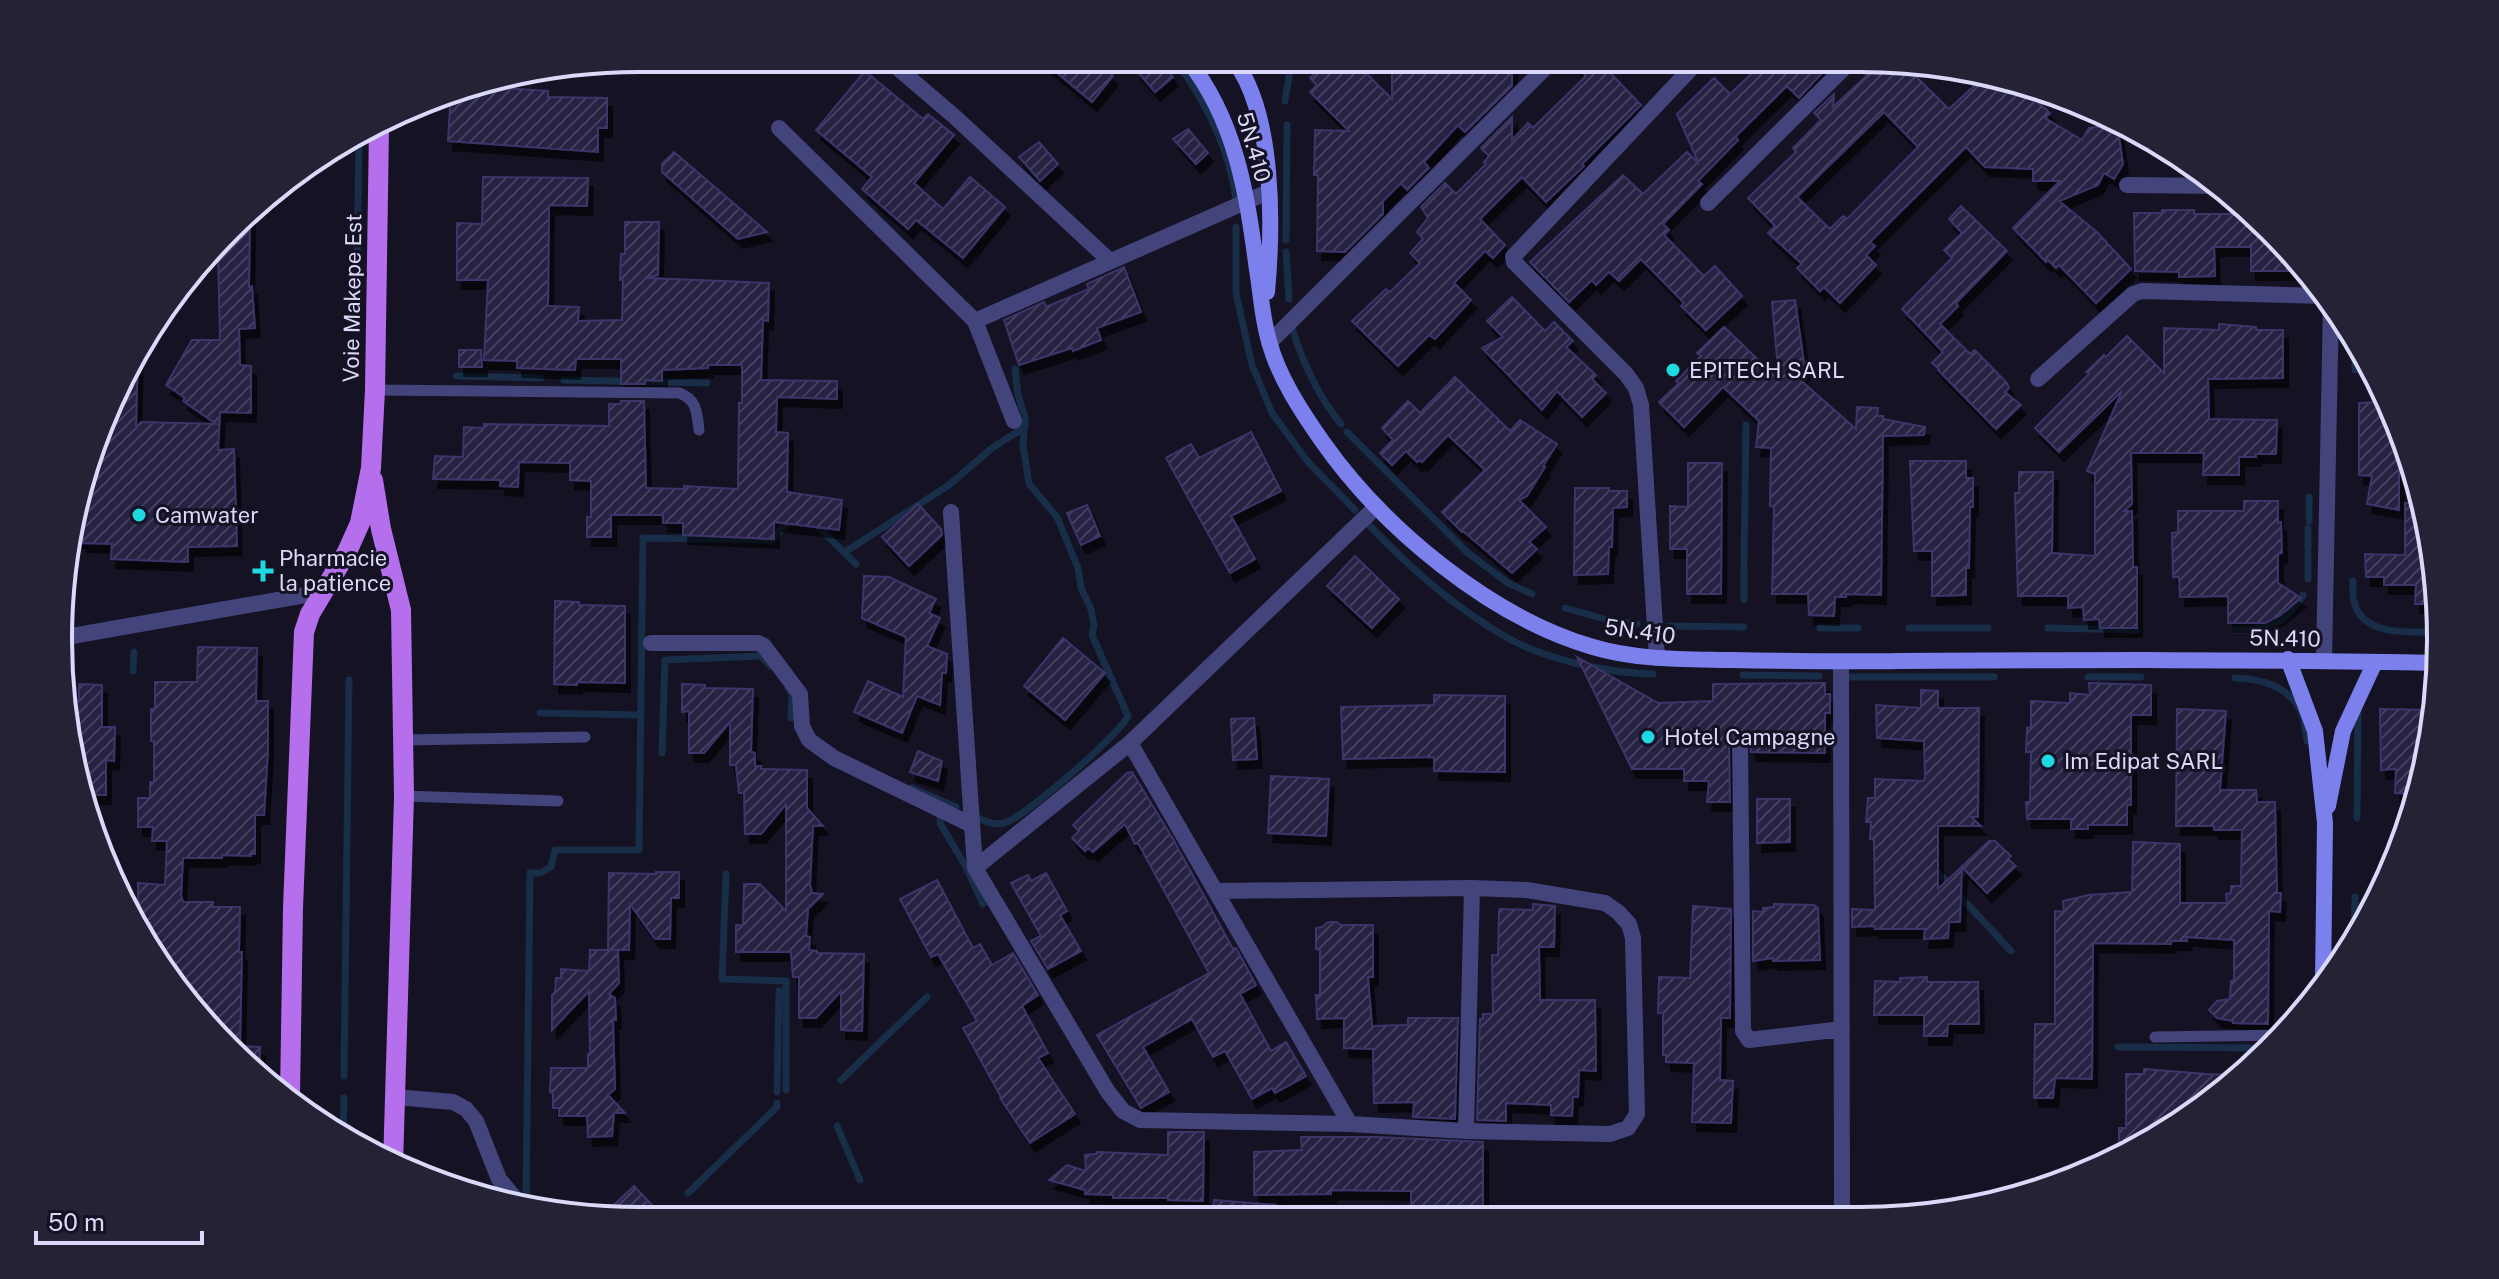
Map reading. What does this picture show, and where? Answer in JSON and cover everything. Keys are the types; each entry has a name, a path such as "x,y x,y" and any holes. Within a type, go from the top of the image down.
{"main road":[{"name":"Voie Makepe Est","path":"371,468 379,136"},
{"path":"290,1087 293,908 304,632 310,614 347,552 360,523 371,468"},
{"path":"371,468 381,529 401,610 404,796 393,1150"}],"street":[{"path":"902,72 1109,260"},
{"name":"5N.410","path":"1196,72 1213,95 1234,145 1247,202 1269,343 1286,383 1322,441 1376,507 1429,554 1496,605 1543,630 1597,649 1657,658 1841,662 2288,659 2426,663"},
{"path":"1243,72 1256,103 1266,145 1270,267 1265,322"},
{"path":"1269,343 1541,72"},
{"path":"1657,658 1641,405 1636,388 1626,374 1514,262 1513,257 1688,72"},
{"path":"1708,203 1840,72"},
{"path":"779,128 975,321 1014,421"},
{"path":"2127,185 2200,186"},
{"path":"975,321 1268,192"},
{"path":"2038,379 2133,294 2142,291 2311,296"},
{"path":"2324,660 2331,323"},
{"path":"975,868 1130,743 1376,507"},
{"path":"951,512 975,868 1108,1092 1123,1111 1140,1120 1610,1134 1628,1128 1637,1114 1633,938 1629,924 1605,903 1527,890 1472,888 1217,891"},
{"path":"72,636 323,592"},
{"path":"651,643 758,643 764,646 800,694 802,726 809,740 834,758 972,825"},
{"path":"2288,659 2315,731 2325,823 2323,966"},
{"path":"1841,662 1842,1207"},
{"path":"2325,823 2343,731 2375,662"},
{"path":"1740,742 1743,1031 1749,1040 1842,1029"},
{"path":"1130,743 1350,1124"},
{"path":"1466,1131 1472,888"},
{"path":"395,1097 453,1102 466,1109 476,1121 499,1179 509,1192"}],"lane":[{"path":"375,390 679,393 688,396 695,404 699,430"},
{"path":"403,740 585,737"},
{"path":"404,796 558,801"},
{"path":"2155,1037 2266,1035"}],"building":[{"path":"866,72 923,119 928,114 954,135 914,183 943,209 970,177 1005,207 963,258 916,220 908,229 862,189 872,177 816,130"},
{"path":"1056,72 1108,72 1113,76 1092,102"},
{"path":"1138,72 1169,72 1173,77 1155,92"},
{"path":"1316,72 1365,72 1392,99 1392,72 1512,72 1512,86 1465,132 1458,125 1424,162 1429,168 1407,190 1401,183 1383,201 1383,214 1345,252 1317,251 1315,130 1349,131 1310,92 1317,85 1310,78"},
{"path":"1582,72 1609,72 1641,105 1546,202 1522,177 1480,219 1505,245 1493,258 1485,251 1454,283 1471,300 1435,339 1429,335 1398,366 1352,321 1386,289 1390,292 1420,263 1410,253 1423,239 1417,232 1428,218 1421,207 1445,183 1456,194 1486,164 1484,162 1489,156 1481,148 1512,117 1512,140 1528,123 1533,128 1586,76"},
{"path":"1753,72 1823,72 1799,98 1787,86 1735,137 1738,140 1698,181 1702,184 1663,224 1669,230 1664,235 1704,276 1715,266 1742,296 1706,330 1641,259 1619,281 1609,272 1596,285 1592,280 1569,302 1530,262 1623,175 1643,194 1687,152 1699,164 1677,114 1714,78 1730,94"},
{"path":"1870,72 1897,73 1914,75 1949,109 1976,84 2035,100 2050,113 2045,118 2082,140 2089,128 2099,125 2119,136 2123,164 2114,179 2104,173 2098,185 2059,201 2097,232 2131,269 2096,303 2059,265 2056,268 2048,260 2046,262 2013,228 2060,181 2033,181 2033,169 1985,167 1966,147 1870,242 1875,246 1866,255 1876,265 1840,303 1824,287 1820,291 1797,268 1802,264 1768,233 1775,226 1748,198 1796,152 1793,148 1821,120 1814,113 1834,94 1833,107","holes":["1884,112 1918,147 1847,219 1843,216 1830,229 1797,197"]},
{"path":"506,88 548,91 548,97 607,98 607,128 598,128 598,152 448,141 450,105 493,91"},
{"path":"1188,129 1208,153 1196,164 1173,139"},
{"path":"1039,142 1058,164 1040,181 1019,157"},
{"path":"674,152 767,232 738,239 662,172 662,164"},
{"path":"483,177 588,178 587,206 549,205 548,306 579,307 578,321 622,320 623,280 620,280 621,254 625,254 625,222 659,222 658,275 647,278 769,283 768,321 763,320 761,380 837,381 837,399 777,397 776,432 788,433 787,492 842,500 839,530 774,522 774,539 683,535 683,523 663,523 663,515 611,515 611,537 587,537 587,517 591,517 591,481 570,480 570,463 519,462 518,487 500,486 500,480 433,479 435,456 463,457 464,427 484,428 484,424 609,426 609,404 644,401 646,488 684,489 684,486 738,489 742,365 662,370 662,381 621,384 621,359 576,359 575,370 517,368 517,361 484,360 488,280 457,280 457,223 482,224"},
{"path":"1961,206 2007,251 1956,303 1958,306 1940,324 1970,354 1975,350 2007,383 2009,388 2005,392 2021,405 1996,429 1932,363 1943,352 1902,309 1952,258 1944,250 1962,233 1949,219"},
{"path":"2194,210 2194,214 2235,214 2291,271 2251,271 2251,247 2214,247 2215,276 2179,277 2179,272 2135,271 2134,213"},
{"path":"250,227 249,287 252,286 255,328 239,329 240,365 251,366 251,413 220,412 218,450 234,449 237,546 188,547 188,562 111,559 112,544 82,543 91,493 102,457 137,377 136,428 141,422 216,424 166,385 192,340 220,340 218,259"},
{"path":"1124,267 1141,312 1097,328 1101,340 1019,365 1004,320 1044,302 1046,307 1089,289 1087,284"},
{"path":"1512,297 1545,331 1554,322 1573,341 1566,347 1596,375 1592,379 1606,393 1582,417 1557,391 1542,410 1482,348 1503,337 1487,321"},
{"path":"1795,300 1805,370 1798,378 1856,429 1857,407 1878,408 1877,416 1883,416 1883,419 1925,427 1924,435 1883,436 1881,595 1846,594 1846,597 1835,597 1834,616 1809,615 1808,594 1772,594 1774,507 1770,506 1771,448 1756,447 1759,421 1723,387 1684,427 1659,402 1701,356 1697,353 1724,327 1779,380 1772,302"},
{"path":"2219,324 2256,327 2256,330 2283,330 2283,378 2208,379 2209,419 2277,420 2276,454 2239,457 2239,475 2203,475 2204,453 2131,453 2132,504 2124,511 2132,511 2133,567 2137,567 2137,628 2100,628 2099,619 2084,620 2083,607 2068,608 2068,596 2018,596 2015,493 2019,493 2019,472 2053,472 2052,553 2095,556 2095,474 2087,471 2122,391 2059,452 2035,428 2089,374 2086,372 2127,336 2164,373 2164,328 2219,330"},
{"path":"459,350 481,350 482,367 459,367"},
{"path":"1455,377 1510,431 1520,420 1557,444 1527,496 1519,500 1546,527 1529,542 1537,549 1512,573 1442,512 1485,470 1448,435 1422,462 1417,462 1406,451 1392,465 1380,453 1393,440 1382,428 1408,401 1420,413"},
{"path":"2374,402 2384,422 2399,464 2399,510 2367,504 2372,476 2359,475 2359,403"},
{"path":"1251,432 1281,491 1231,516 1255,559 1230,573 1166,458 1191,444 1199,458"},
{"path":"1910,461 1966,461 1966,478 1973,478 1973,507 1970,507 1966,595 1932,596 1932,551 1914,551"},
{"path":"1688,463 1722,463 1721,594 1687,594 1687,549 1670,549 1670,506 1688,507"},
{"path":"1575,488 1627,491 1627,507 1613,508 1608,574 1574,575"},
{"path":"2244,501 2278,501 2282,553 2278,554 2278,583 2301,598 2265,623 2228,623 2228,596 2180,597 2179,577 2173,577 2172,533 2178,532 2178,511 2244,511"},
{"path":"2405,503 2410,503 2426,604 2415,604 2416,585 2384,585 2384,577 2366,577 2365,554 2405,555"},
{"path":"918,504 941,529 942,535 909,566 882,537"},
{"path":"1087,505 1100,536 1081,545 1067,513"},
{"path":"1355,556 1399,599 1372,628 1327,586"},
{"path":"864,576 889,577 936,599 929,613 940,618 927,646 947,654 940,705 917,696 902,733 854,712 868,681 903,697 906,637 862,618"},
{"path":"555,601 625,606 625,683 554,684"},
{"path":"1063,638 1105,673 1065,720 1024,686"},
{"path":"198,647 257,648 256,701 268,701 268,751 264,815 255,815 255,854 183,858 181,895 183,902 213,902 212,907 240,907 240,1043 189,985 138,904 138,883 165,885 167,841 152,841 153,827 138,827 138,798 150,798 150,782 154,782 151,709 155,709 155,682 197,682"},
{"path":"1577,657 1658,703 1713,701 1713,684 1825,683 1825,694 1830,694 1830,713 1825,713 1825,753 1751,752 1749,736 1745,732 1735,732 1729,742 1730,802 1707,802 1709,781 1684,781 1684,769 1632,769"},
{"path":"2089,683 2151,685 2151,715 2131,715 2131,805 2127,805 2127,825 2088,825 2088,829 2071,829 2071,819 2027,819 2031,752 2026,752 2027,728 2031,727 2031,701 2070,703 2070,693 2090,695"},
{"path":"79,684 102,685 102,727 115,727 114,761 106,760 106,795 94,795 91,786 77,714 75,700 79,700"},
{"path":"682,684 753,689 751,752 755,753 755,766 761,766 761,769 807,770 807,808 823,826 813,826 810,884 812,893 823,894 808,909 806,936 810,937 809,950 817,953 864,954 862,1031 841,1030 841,991 816,1018 799,1018 799,977 793,977 791,952 736,952 736,925 743,925 744,884 760,884 786,911 786,804 761,834 745,834 744,793 739,793 736,765 730,765 730,722 704,753 689,753 689,711 682,712"},
{"path":"1921,690 1938,691 1938,708 1979,708 1978,817 1971,817 1981,826 1938,826 1938,889 1989,841 1995,841 2011,856 2008,859 2016,866 1987,893 1962,867 1960,922 1949,922 1948,938 1924,939 1925,929 1852,927 1852,909 1875,910 1874,840 1870,839 1871,822 1866,822 1868,798 1875,798 1875,779 1923,781 1925,778 1924,741 1877,738 1876,705 1921,708"},
{"path":"1434,695 1505,696 1505,772 1434,771 1434,757 1343,759 1341,707 1434,705"},
{"path":"2177,709 2226,711 2220,790 2256,790 2257,802 2275,802 2277,893 2281,893 2280,912 2269,911 2268,1024 2233,1023 2217,1018 2209,1010 2217,1001 2230,999 2231,981 2234,980 2234,940 2186,937 2187,941 2171,941 2171,944 2093,943 2092,1079 2055,1078 2053,1098 2034,1098 2035,1024 2055,1024 2055,911 2064,912 2063,901 2089,895 2132,892 2133,842 2180,844 2180,903 2227,903 2226,894 2231,893 2231,886 2241,886 2242,830 2176,826"},
{"path":"2380,709 2422,710 2406,793 2395,793 2396,769 2381,770"},
{"path":"1254,718 1257,759 1233,760 1231,719"},
{"path":"918,751 942,761 938,781 910,772"},
{"path":"1132,772 1256,985 1240,994 1271,1051 1286,1042 1306,1076 1275,1093 1272,1088 1252,1099 1225,1051 1213,1057 1192,1019 1143,1047 1169,1092 1141,1108 1097,1035 1209,973 1125,824 1093,852 1088,848 1085,851 1072,838 1079,831 1073,825 1127,773"},
{"path":"1271,776 1329,779 1326,836 1268,833"},
{"path":"1757,799 1790,799 1790,842 1757,843"},
{"path":"679,872 679,898 671,898 670,939 655,939 630,904 629,950 608,950 609,873"},
{"path":"1046,873 1067,911 1060,915 1081,951 1048,969 1031,941 1041,936 1011,883 1028,875 1031,881"},
{"path":"937,880 973,948 980,944 992,965 1013,953 1038,995 1022,1006 1048,1053 1038,1058 1075,1114 1030,1143 1000,1098 963,1028 977,1021 938,954 931,957 900,899"},
{"path":"1533,904 1555,906 1554,947 1539,947 1540,1000 1595,1000 1596,1071 1579,1070 1578,1097 1573,1097 1572,1116 1551,1115 1551,1105 1506,1103 1506,1121 1477,1120 1480,1019 1483,1019 1483,1014 1493,1014 1492,955 1498,955 1499,911 1533,910"},
{"path":"1774,904 1814,905 1818,908 1820,960 1773,961 1773,958 1753,961 1753,911 1763,912 1763,908 1774,907"},
{"path":"1693,906 1731,909 1730,1018 1721,1018 1720,1080 1733,1081 1731,1123 1692,1122 1694,1063 1666,1062 1666,1055 1663,1055 1663,1013 1658,1013 1659,977 1690,978"},
{"path":"1328,922 1373,925 1373,977 1368,977 1372,1026 1408,1025 1408,1018 1458,1018 1455,1119 1413,1117 1414,1102 1374,1103 1373,1049 1344,1048 1344,1018 1317,1019 1320,950 1316,949 1316,928"},
{"path":"590,950 618,950 619,983 609,994 615,998 615,1089 608,1095 625,1113 614,1113 612,1136 588,1137 587,1116 559,1116 559,1108 553,1108 553,1094 550,1092 551,1068 588,1068 589,991 552,1030 552,995 556,978 561,978 561,969 589,971"},
{"path":"1927,977 1927,982 1978,982 1979,1024 1948,1024 1947,1036 1924,1036 1924,1015 1874,1015 1875,981 1901,982 1900,978"},
{"path":"244,1046 260,1047 259,1061"},
{"path":"2144,1069 2224,1075 2175,1111 2119,1143 2119,1128 2126,1128 2126,1074 2144,1074"},
{"path":"1168,1132 1204,1132 1203,1201 1113,1198 1113,1195 1085,1194 1085,1190 1049,1180 1067,1165 1086,1171 1085,1155 1097,1152 1168,1155"},
{"path":"1301,1137 1483,1142 1483,1207 1411,1207 1411,1191 1331,1190 1331,1194 1254,1195 1254,1152 1302,1150"},
{"path":"634,1186 654,1207 640,1207 612,1206"},
{"path":"1214,1200 1276,1205 1276,1207 1213,1207"}],"waterway":[{"path":"1183,72 1214,125 1228,161 1236,199"},
{"path":"1285,101 1290,72"},
{"path":"1286,240 1287,125"},
{"path":"357,258 359,147"},
{"path":"1236,227 1236,293 1252,365 1272,413 1308,462 1355,510"},
{"path":"1286,252 1289,299"},
{"path":"1291,325 1311,377 1341,424"},
{"path":"2355,364 2355,370"},
{"path":"974,816 996,824 1015,818 1091,756 1128,716 1092,635 1091,609 1057,517 1029,484 1023,445 1025,417 1015,369"},
{"path":"456,376 541,378"},
{"path":"564,380 707,383"},
{"path":"1745,491 1746,425"},
{"path":"845,552 949,485 992,448 1025,427"},
{"path":"1347,432 1468,553 1508,583 1532,594"},
{"path":"1744,560 1745,496"},
{"path":"2309,497 2309,521"},
{"path":"526,1195 530,873 540,873 551,867 555,850 639,850 643,538 771,540 791,519"},
{"path":"812,521 856,564"},
{"path":"1369,525 1434,586 1506,637 1578,664 1653,674"},
{"path":"2308,528 2308,549"},
{"path":"2308,554 2308,579"},
{"path":"1744,565 1744,600"},
{"path":"2353,581 2354,601 2366,621 2388,630 2427,632"},
{"path":"2235,630 2275,624 2290,613 2303,595"},
{"path":"1565,608 1637,624"},
{"path":"1669,626 1744,627"},
{"path":"1820,628 1858,628"},
{"path":"1909,628 1988,628"},
{"path":"2048,628 2136,630"},
{"path":"133,671 134,652"},
{"path":"662,753 665,660 761,656 770,666"},
{"path":"1743,675 1819,676"},
{"path":"1848,677 1994,677"},
{"path":"2088,677 2141,677"},
{"path":"2235,678 2256,680 2284,691 2303,716 2307,741"},
{"path":"344,1076 349,680"},
{"path":"788,688 792,694 791,718"},
{"path":"2357,818 2358,712"},
{"path":"540,713 641,715"},
{"path":"912,788 956,807"},
{"path":"940,819 983,904"},
{"path":"1933,867 2011,951"},
{"path":"726,874 722,979 786,981 786,1090"},
{"path":"2355,897 2355,916"},
{"path":"777,1092 779,991"},
{"path":"841,1080 927,997"},
{"path":"2118,1047 2254,1048"},
{"path":"343,1123 344,1098"},
{"path":"688,1193 777,1107 777,1103"},
{"path":"837,1126 860,1180"}],"place":[{"name":"EPITECH SARL","path":"1673,370"},
{"name":"Camwater","path":"139,515"},
{"name":"Pharmacie la patience","path":"263,571"},
{"name":"Hotel Campagne","path":"1648,737"},
{"name":"Im Edipat SARL","path":"2048,761"}]}
